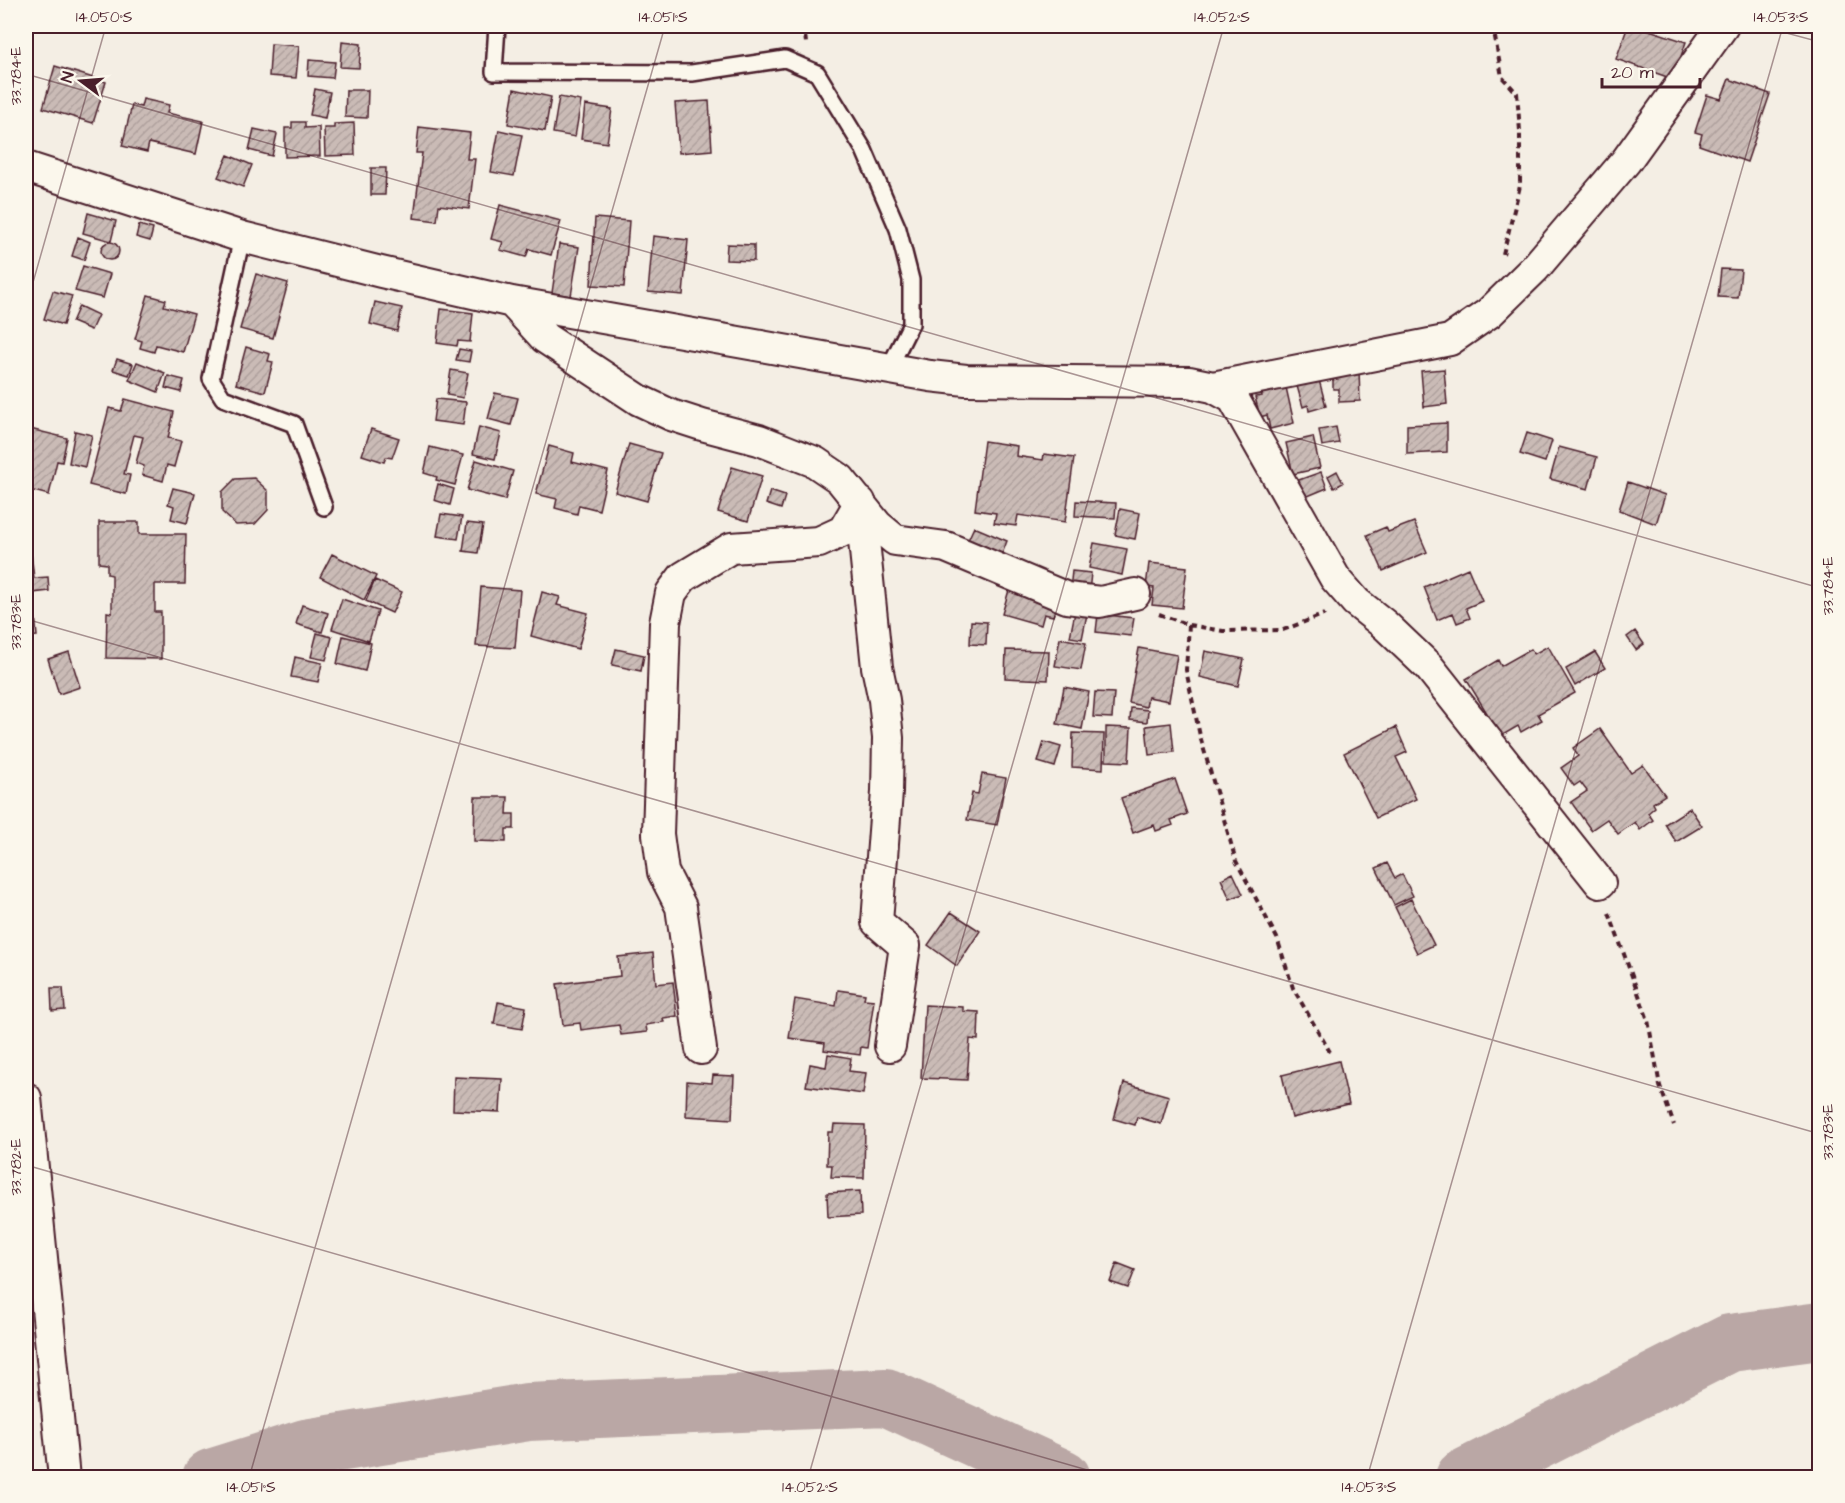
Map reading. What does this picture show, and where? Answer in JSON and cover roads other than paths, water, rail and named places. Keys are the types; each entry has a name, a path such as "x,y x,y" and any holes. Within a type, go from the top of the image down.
{"street":[{"path":"1213,387 1450,340 1489,313 1535,268 1626,161 1723,26"},
{"path":"26,167 242,237 512,302 888,370 966,380 1189,382 1213,387 1233,398 1335,578 1356,602 1385,625 1429,667 1600,883"},
{"path":"512,302 545,338 639,400 670,415 759,440 815,462 840,479 878,525 895,540 946,547 1067,598 1100,602 1135,594"},
{"path":"860,502 877,667 884,700 888,738 887,792 877,921 905,946 890,1046"},
{"path":"701,1049 681,907 663,872 658,834 665,622 671,593 683,577 731,548 819,542 843,531 860,502"},
{"path":"26,1098 64,1476"}],"lane":[{"path":"497,26 494,72 692,73 785,59 817,73 864,150 898,229 911,280 910,324 888,370"},
{"path":"242,237 211,379 223,398 294,424 324,507"}],"waterway":[{"path":"1464,1478 1730,1343 1820,1331"},
{"path":"211,1478 306,1448 528,1412 886,1397 1062,1478"}]}
